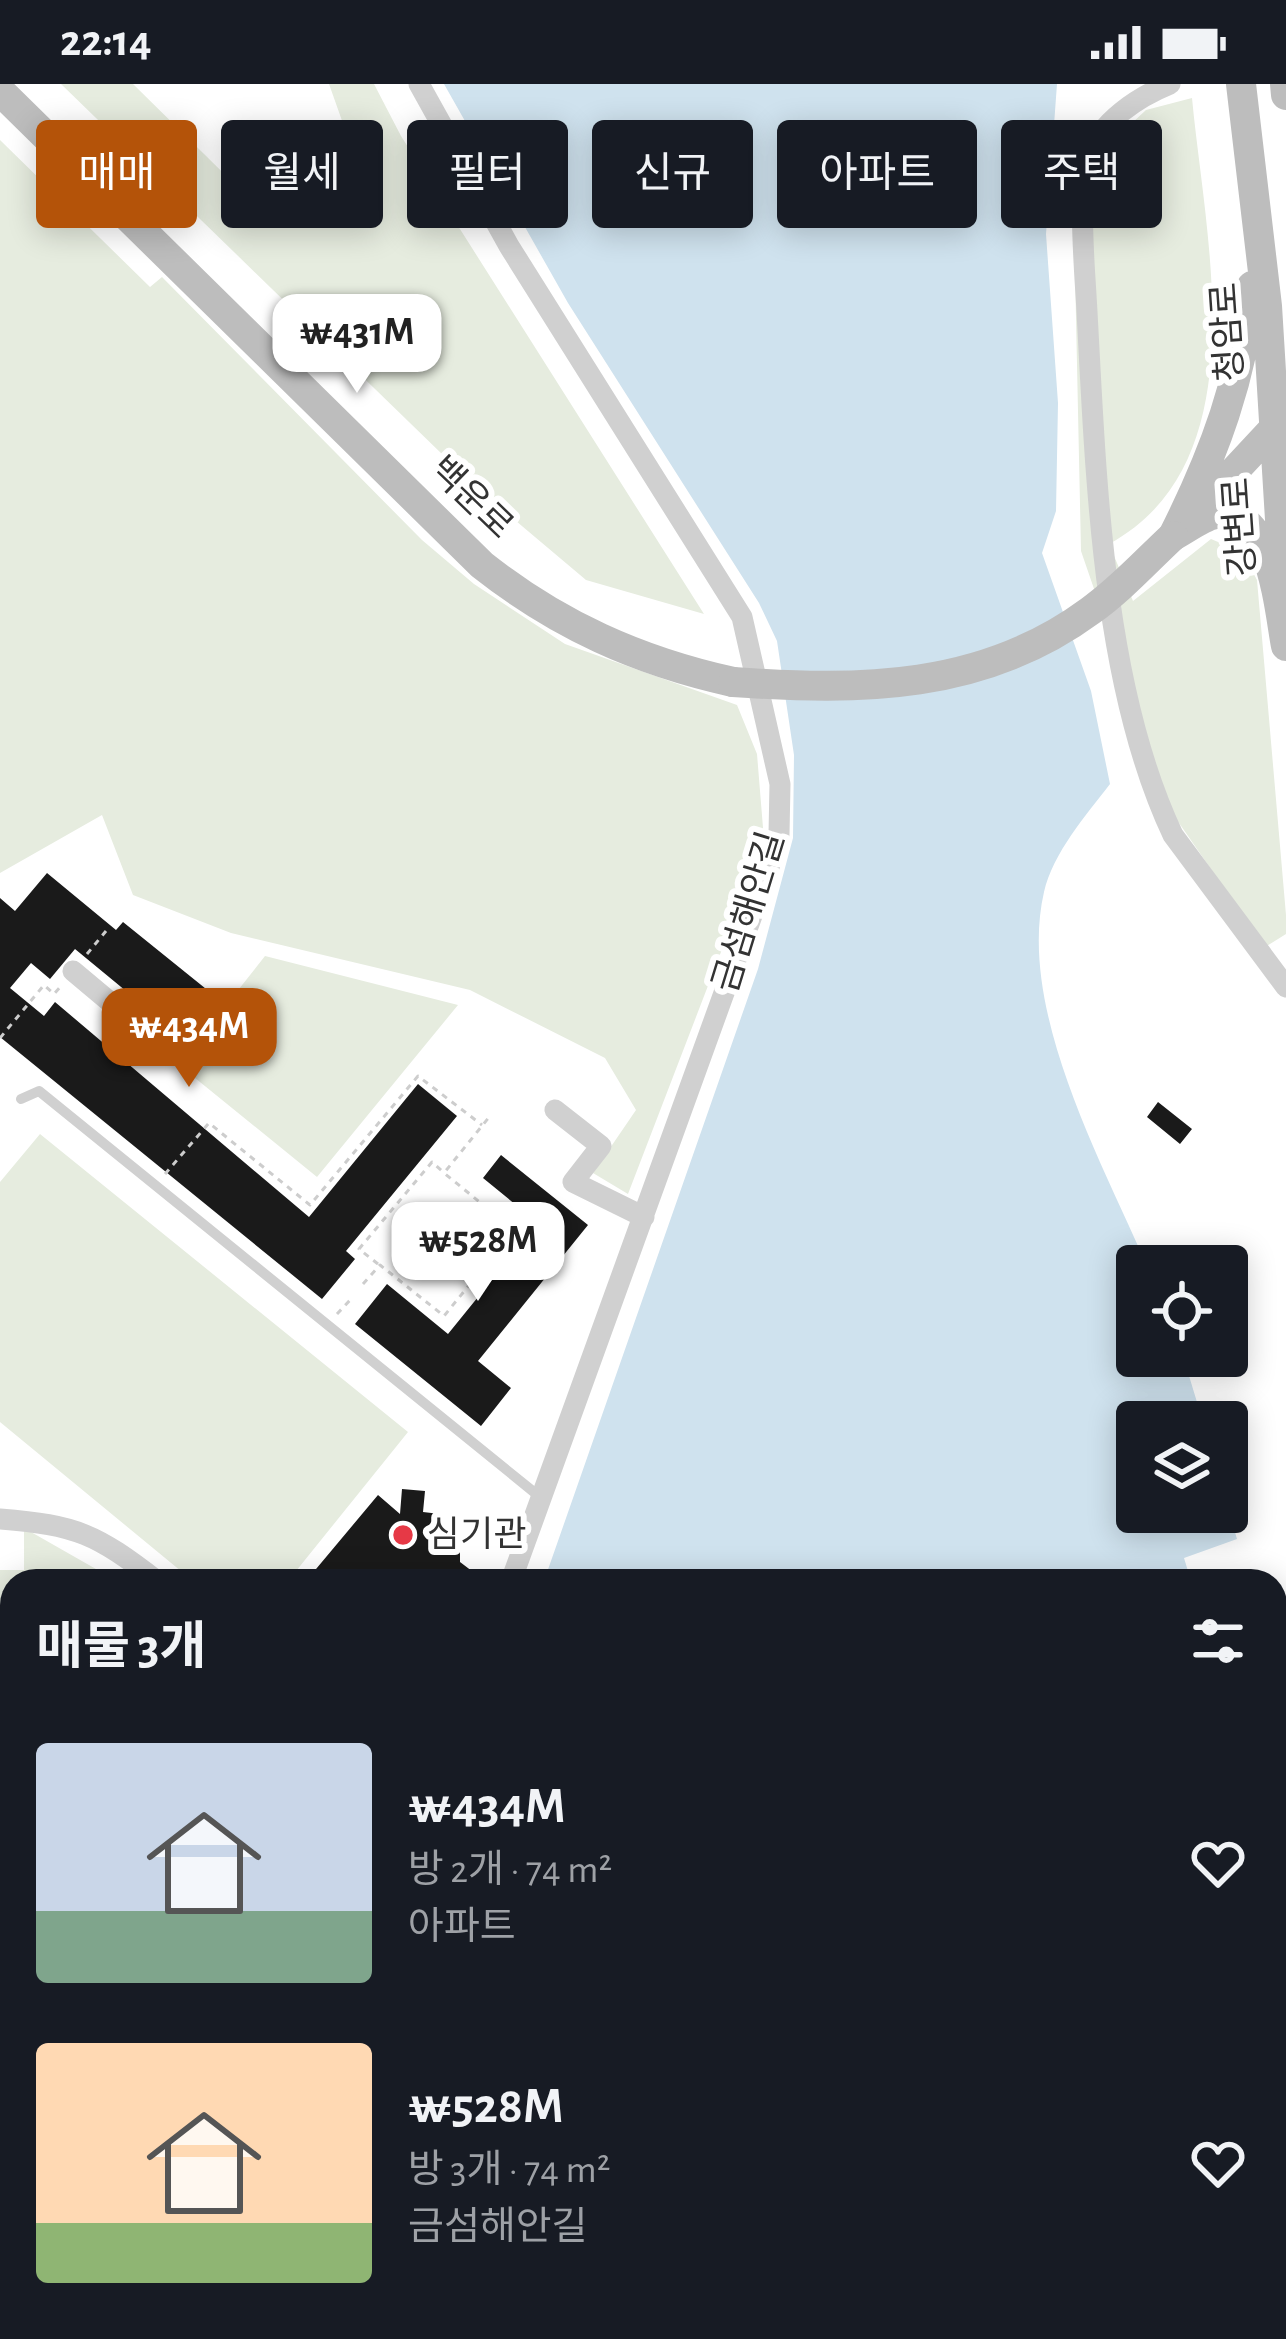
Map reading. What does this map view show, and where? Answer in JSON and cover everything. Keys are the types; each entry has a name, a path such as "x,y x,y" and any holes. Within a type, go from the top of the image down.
{"main road":[{"name":"청암로","path":"1241,84 1279,423"},
{"path":"1285,84 1286,95"},
{"name":"백운로","path":"0,91 482,565 527,601 587,634 650,660 733,682 859,688 979,668 1023,651 1093,610 1173,536"},
{"path":"1173,536 1216,448 1237,385 1258,227"},
{"path":"1173,536 1279,423"},
{"name":"강변로","path":"1279,423 1286,618"},
{"path":"1173,536 1216,514 1235,517 1260,536 1286,646"}],"street":[{"name":"금섬해안길","path":"419,84 509,246 742,617 772,736 779,834 515,1569"},
{"path":"1170,84 1142,96 1114,119 1089,155 1084,237 1098,521 1139,750 1160,807 1173,835 1286,987"},
{"path":"1259,955 1286,954"},
{"path":"73,971 172,1054"},
{"path":"556,1110 601,1146 573,1183 644,1217"},
{"path":"0,1519 76,1528 105,1541 141,1569"}],"lane":[{"path":"21,1099 39,1091 540,1497"}],"path":[{"path":"0,1038 44,985 55,994 106,931"},
{"path":"154,1186 209,1123 310,1205 418,1076 482,1125"},
{"path":"444,1173 490,1116"},
{"path":"432,1162 444,1173 514,1230 444,1316 359,1250 432,1162"},
{"path":"363,1284 380,1265"},
{"path":"327,1326 352,1298"}],"shaded area":[{"path":"61,84 133,84 170,120 98,120"},
{"path":"329,84 374,84 407,145 407,228 459,228 704,614 586,580 478,489 197,216 197,147 221,171 221,228 383,228 383,120 342,120"},
{"path":"1192,98 1206,215 1212,343 1205,404 1188,459 1156,507 1109,544 1133,601 1211,539 1242,552 1257,580 1286,915 1286,934 1265,947 1170,810 1081,551 1074,228 1162,228 1162,120 1135,120 1146,110"},
{"path":"0,140 36,175 36,228 90,228 150,287 162,277 422,540 474,584 565,644 737,705 757,754 764,840 628,1194 593,1173 636,1110 605,1058 470,990 231,933 133,895 102,815 0,873"},
{"path":"265,956 458,1005 317,1177 179,1065"},
{"path":"40,1134 408,1432 298,1569 178,1569 0,1422 0,1182"},
{"path":"24,1528 96,1569 24,1569"}],"water":[{"path":"444,84 1057,84 1054,120 1001,120 1001,228 1046,228 1058,403 1056,511 1042,553 1091,691 1110,784 1071,835 1048,877 1039,937 1042,985 1068,1083 1138,1245 1116,1245 1116,1377 1189,1377 1197,1401 1116,1401 1116,1533 1235,1533 1237,1539 1184,1558 1187,1569 548,1569 758,969 793,838 794,755 777,641 759,603 526,228 568,228 568,120 464,120"}],"building":[{"path":"47,873 116,930 123,922 216,997 183,1038 75,949 50,979 31,963 10,988 44,1016 55,1002 309,1217 418,1084 457,1116 346,1251 355,1259 322,1299 0,1037 0,898 15,911"},
{"path":"1158,1102 1192,1129 1180,1144 1147,1117"},
{"path":"501,1155 588,1225 478,1361 511,1388 481,1426 355,1324 387,1284 448,1334 538,1223 483,1178"},
{"name":"심기관","path":"402,1489 425,1491 423,1512 440,1514 460,1527 460,1562 469,1569 316,1569 378,1495 400,1514"}],"place":[{"name":"심기관","path":"403,1535"}]}
